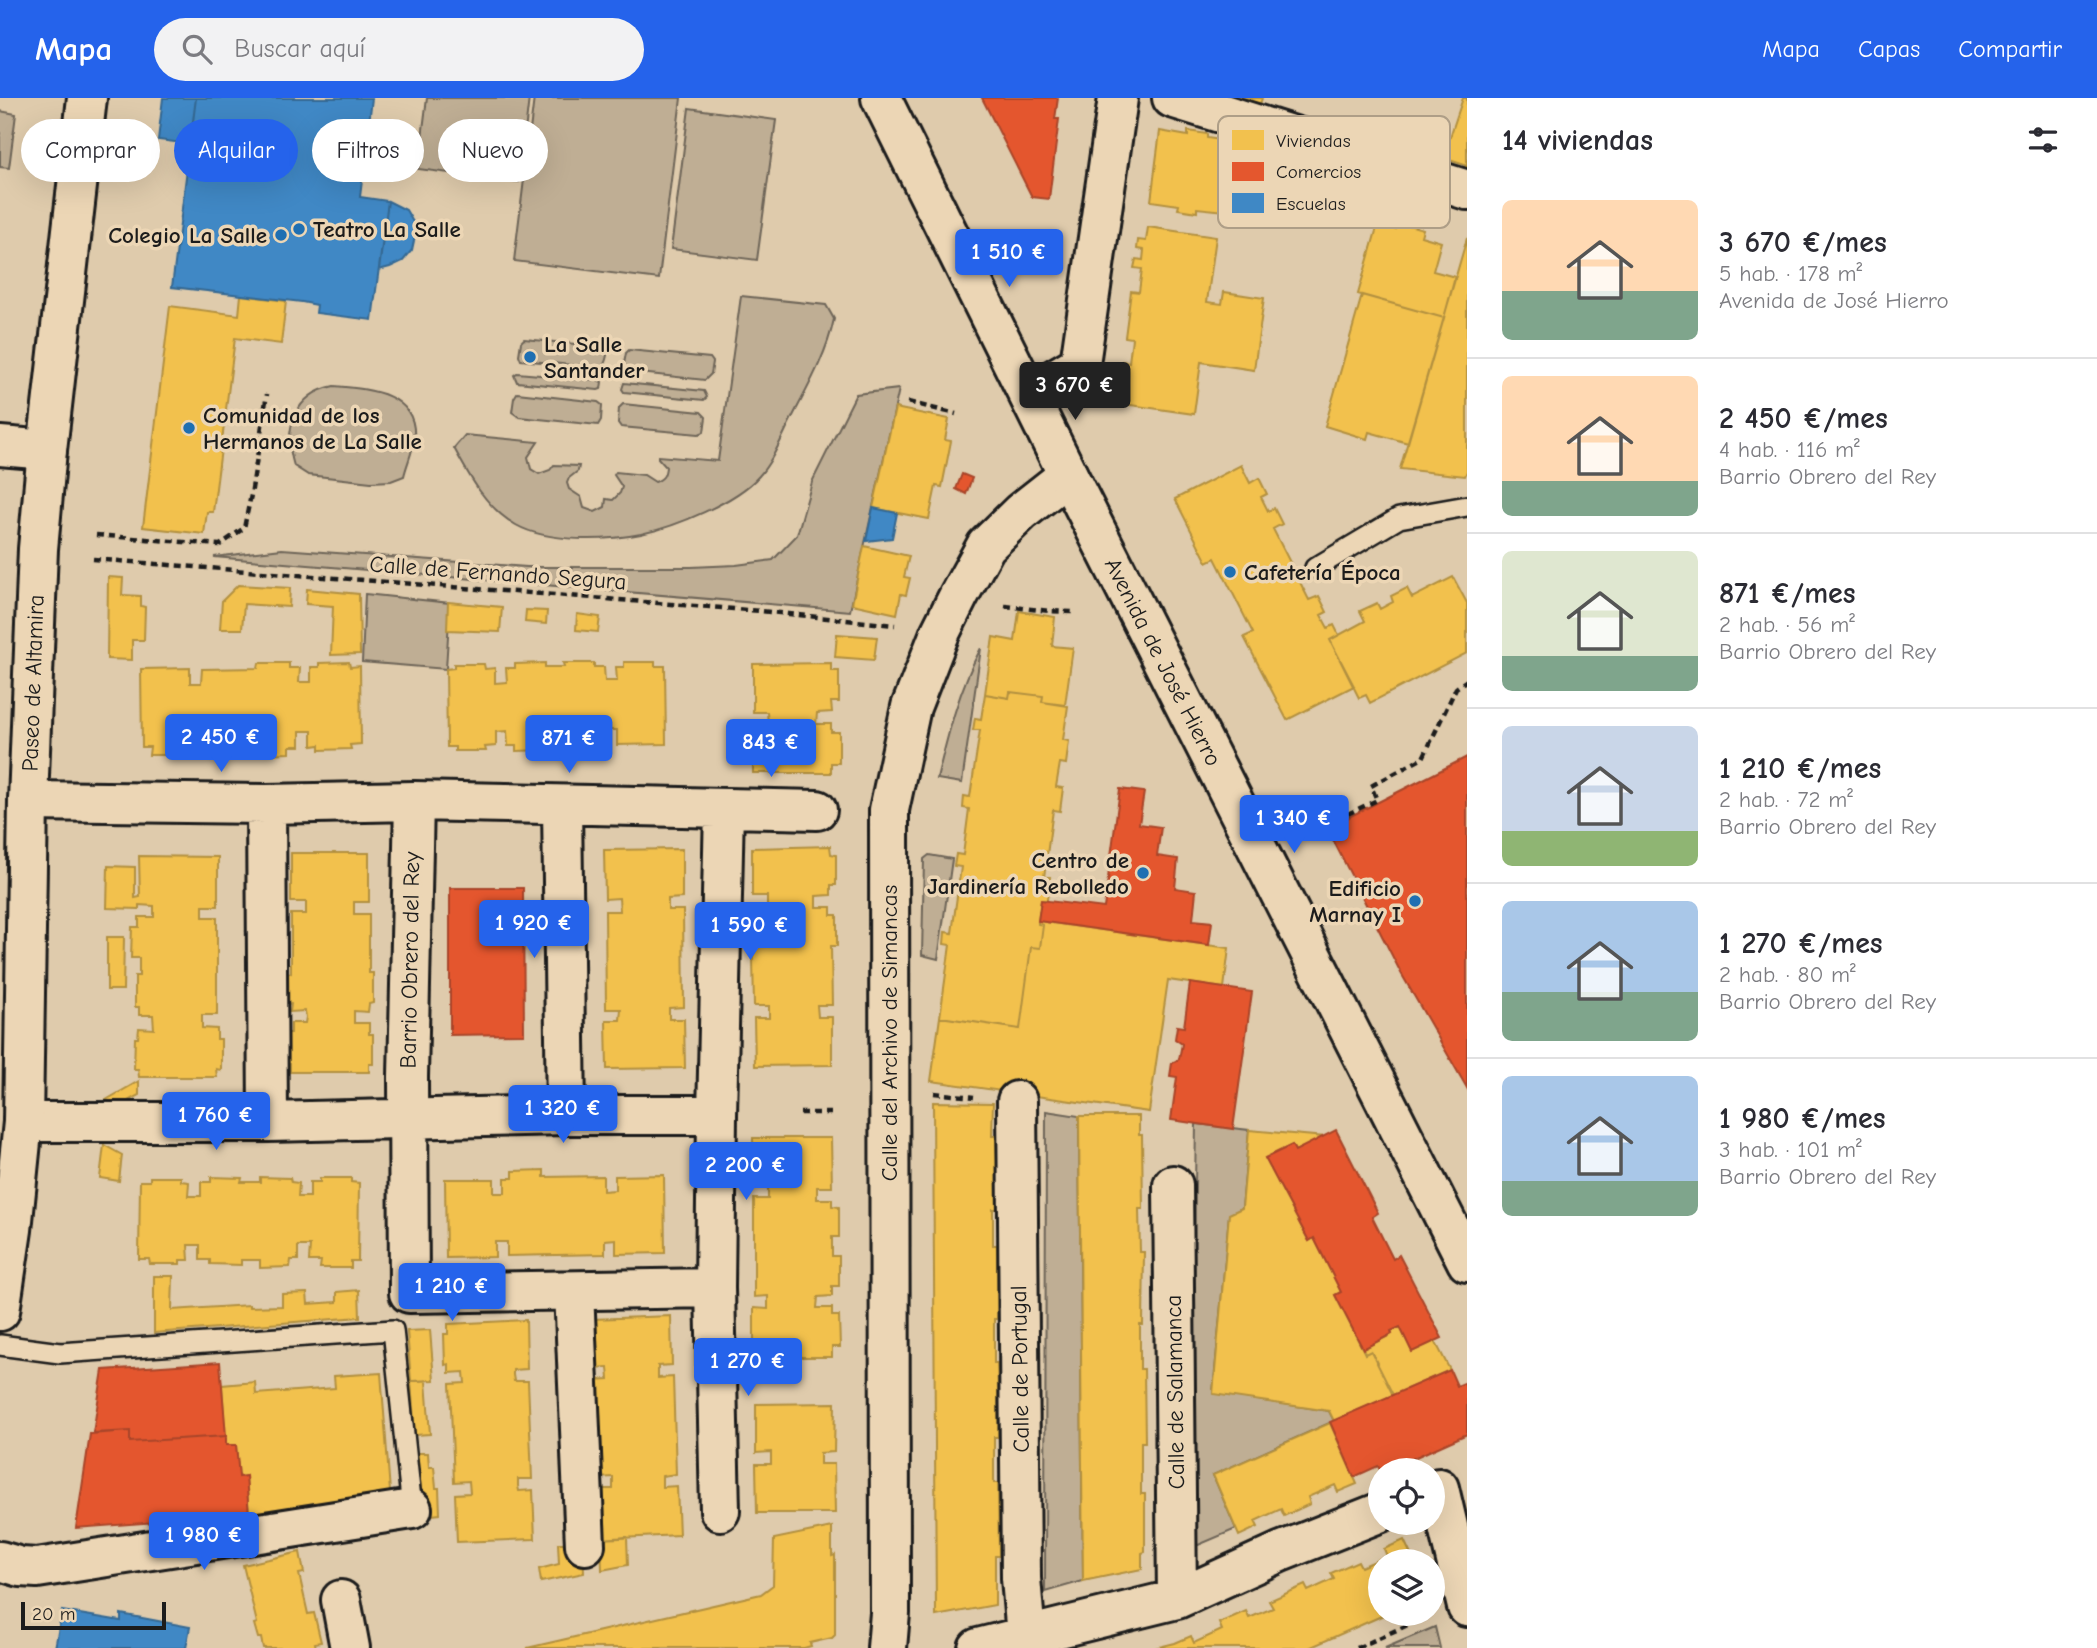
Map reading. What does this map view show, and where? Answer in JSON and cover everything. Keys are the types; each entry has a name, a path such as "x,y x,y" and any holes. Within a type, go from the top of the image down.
{"street":[{"name":"Paseo de Altamira","path":"0,1311 12,1230 23,1122 28,801 38,549 87,98"},
{"name":"Avenida de José Hierro","path":"881,98 1068,475 1467,1262"},
{"path":"1029,394 1080,364 1118,98"},
{"path":"1172,98 1230,116"},
{"path":"1450,185 1467,190"},
{"path":"0,446 47,450"},
{"name":"Calle del Archivo de Simancas","path":"887,1648 890,1613 889,810 911,707 940,634 959,595 986,546 1021,512 1068,475"},
{"path":"28,801 266,804 414,801 817,810"},
{"name":"Barrio Obrero del Rey","path":"414,801 408,1119 409,1293 715,1288"},
{"path":"266,804 268,1122"},
{"path":"562,805 566,1115"},
{"path":"720,1511 715,1288 724,808"},
{"name":"Calle de Portugal","path":"1017,1101 1021,1578 1026,1637"},
{"path":"23,1122 268,1122 566,1115 717,1115"},
{"name":"Calle de Salamanca","path":"1173,1185 1177,1599"},
{"path":"575,1291 585,1545"},
{"path":"1446,1486 1467,1606"},
{"path":"0,1561 37,1568 412,1509"},
{"path":"978,1648 1177,1599 1280,1552 1368,1517"},
{"path":"341,1600 350,1648"}],"lane":[{"path":"1315,568 1399,518 1467,506"},
{"path":"0,1345 60,1353 393,1330 412,1509"}],"path":[{"path":"96,535 220,545 244,528 267,394"},
{"path":"908,402 956,414"},
{"name":"Calle de Fernando Segura","path":"93,559 760,611 900,626"},
{"path":"959,595 1008,606 1074,612"},
{"path":"1314,810 1328,803 1335,820 1377,800 1371,786 1423,758 1455,688 1467,680"},
{"path":"888,1088 1017,1101"},
{"path":"800,1113 834,1112"},
{"path":"1356,1648 1405,1626"}],"shaded area":[{"path":"427,98 529,98 526,119 438,119 438,172 424,170"},
{"path":"534,98 681,98 659,279 514,261 524,182 548,182 548,119 531,119"},
{"path":"689,108 776,120 757,260 671,249"},
{"path":"0,111 16,114 9,168 0,167"},
{"path":"741,296 826,305 834,319 817,369 778,447 749,486 721,504 671,526 641,534 595,539 560,538 529,531 496,510 480,491 454,448 465,435 538,442 528,457 531,469 539,474 550,470 554,465 579,466 578,471 569,478 569,489 581,497 584,508 595,512 605,507 606,499 613,500 620,493 622,487 614,475 616,472 644,475 655,482 663,477 666,467 658,456 718,461"},
{"path":"524,339 606,347 606,358 602,368 521,360 519,355"},
{"path":"629,350 710,358 713,362 711,374 705,380 630,372 623,369"},
{"path":"517,373 598,380 602,382 601,389 517,382 514,375"},
{"path":"624,383 704,391 707,397 704,400 624,392"},
{"path":"334,386 388,396 408,411 413,423 414,439 404,476 391,481 371,482 308,475 294,466 290,439 295,416 309,397"},
{"path":"899,389 850,611 214,557 282,549 527,567 691,567 773,560 797,535 812,482 856,394"},
{"path":"517,393 598,402 602,405 601,420 598,425 519,417 512,412"},
{"path":"623,404 701,412 706,417 704,432 699,434 621,427 618,423 619,408"},
{"path":"365,594 450,603 446,669 362,662"},
{"path":"981,648 962,783 937,779 960,696"},
{"path":"929,855 952,859 938,959 922,955 924,859"},
{"path":"1046,1111 1079,1116 1083,1581 1045,1592"},
{"path":"1196,1124 1249,1130 1242,1208 1229,1215 1213,1393 1329,1411 1334,1421 1213,1475 1236,1529 1189,1549"},
{"path":"1435,1627 1440,1648 1385,1648"}],"building: Viviendas":[{"path":"1217,98 1262,98 1258,111"},
{"path":"1463,98 1467,98 1467,171 1463,169 1465,165 1450,160 1450,137"},
{"path":"1160,131 1188,136 1188,131 1207,134 1207,138 1218,140 1218,210 1197,208 1197,212 1178,209 1179,205 1151,201"},
{"path":"1148,227 1216,237 1207,302 1222,304 1224,292 1264,298 1254,370 1201,362 1194,414 1123,404 1125,390 1118,389 1119,379 1127,381 1128,371 1120,370 1122,361 1129,362 1132,338 1125,337 1131,291 1139,292 1142,269 1134,268 1136,259 1143,260 1144,250 1137,249 1138,240 1146,241"},
{"path":"1377,228 1423,229 1421,236 1441,242 1433,271 1455,277 1444,318 1358,294"},
{"path":"1467,238 1467,471 1465,476 1400,469"},
{"name":"Comunidad de los Hermanos de La Salle","path":"241,295 286,301 281,344 235,338 213,512 207,512 204,534 143,527 170,306 239,315"},
{"path":"1362,295 1444,318 1408,443 1369,432 1367,439 1325,426"},
{"path":"895,408 949,419 945,440 951,441 942,487 936,486 929,519 873,508"},
{"path":"1241,465 1250,483 1259,478 1267,494 1261,497 1268,511 1274,508 1282,524 1273,529 1309,600 1319,596 1327,612 1321,615 1328,628 1334,625 1339,635 1330,640 1354,686 1287,720 1244,637 1253,633 1215,558 1207,562 1175,499"},
{"path":"864,546 909,556 904,577 910,578 906,595 901,594 897,614 852,604"},
{"path":"108,577 123,578 122,595 141,596 141,606 145,607 144,640 132,640 132,660 107,659"},
{"path":"1453,577 1467,603 1467,653 1370,703 1366,695 1359,698 1330,640 1365,621 1360,611 1377,603 1380,609 1393,602 1391,596 1407,588 1412,598"},
{"path":"238,585 290,588 289,607 244,604 242,629 220,629 222,601"},
{"path":"307,589 359,594 360,654 331,655 333,606 306,604"},
{"path":"448,602 502,607 500,632 447,630"},
{"path":"526,610 547,611 546,624 525,622"},
{"path":"1019,611 1055,617 1052,646 1073,648 1065,705 1042,702 1043,696 1010,692 1009,698 985,694 993,637 1015,641"},
{"path":"577,614 600,617 598,632 576,630"},
{"path":"837,634 877,637 874,660 835,657"},
{"path":"349,662 350,667 360,666 361,744 350,745 351,749 320,750 320,745 312,746 312,731 300,731 300,746 290,746 290,753 259,754 260,746 240,746 241,751 210,751 210,747 202,747 202,732 191,732 190,747 180,747 181,755 149,755 150,747 142,747 141,669 190,668 190,683 201,683 202,669 258,668 259,663 289,663 289,668 300,668 299,682 311,682 311,667 319,667 319,663"},
{"path":"624,662 655,662 655,666 665,666 666,744 617,745 617,730 605,730 606,745 547,746 546,750 516,751 516,746 508,746 507,731 496,732 496,746 485,747 486,751 455,751 455,747 447,747 446,669 454,668 454,664 484,664 485,669 495,668 495,683 507,682 506,668 515,668 515,664 545,663 545,667 564,667 563,663 594,663 594,667 604,667 605,681 617,681 616,667 624,667"},
{"path":"831,663 831,671 839,671 839,702 831,702 832,712 817,713 816,724 831,724 831,732 839,732 839,763 831,763 831,773 753,773 753,724 768,724 767,712 753,712 753,664"},
{"path":"1010,692 1043,696 1042,702 1068,706 1063,740 1069,741 1066,764 1060,763 1056,787 1063,788 1060,811 1053,810 1044,877 1050,877 1047,900 1041,900 1038,921 1038,924 1043,925 1040,948 1031,947 1020,1029 940,1017 950,945 944,944 945,932 952,933 961,867 954,866 956,854 963,855 969,809 963,808 964,796 970,797 980,730 973,730 975,718 981,719 985,694 1009,698"},
{"path":"830,846 831,854 836,855 836,885 831,885 831,895 816,896 816,907 831,907 831,915 837,915 837,946 831,946 832,1005 817,1005 818,1017 832,1017 832,1065 755,1066 754,1018 769,1018 769,1006 754,1006 752,908 767,908 767,896 752,896 752,848"},
{"path":"682,849 682,898 668,899 668,910 683,910 684,1007 669,1008 669,1019 684,1019 685,1068 607,1069 606,1020 620,1020 621,1009 606,1009 605,911 620,911 619,898 605,899 604,850"},
{"path":"291,853 369,853 369,902 354,902 354,914 369,914 369,973 373,973 373,1003 369,1004 368,1012 354,1011 354,1023 369,1023 369,1034 373,1034 373,1064 369,1064 369,1072 290,1072 290,1064 285,1064 284,1033 291,1033 291,1023 305,1023 306,1017 305,1011 290,1012 291,1004 285,1003 285,972 291,973 291,914 306,914 306,902 291,902"},
{"path":"139,856 218,857 218,906 203,906 203,917 217,917 217,1015 202,1015 202,1028 217,1029 217,1039 221,1039 221,1070 216,1069 217,1077 139,1077 138,1069 134,1069 135,1038 138,1038 139,1028 154,1029 153,1015 139,1015 139,1007 135,1007 135,976 139,976 139,958 131,958 132,927 139,927 139,917 154,917 154,906 139,905 139,909 107,908 108,866 135,867 135,898 140,897"},
{"path":"1038,921 1229,948 1224,988 1168,980 1149,1112 931,1081 940,1017 1020,1029 1031,947 1040,948 1043,925 1038,924"},
{"path":"107,937 124,937 123,990 107,990"},
{"path":"139,1081 139,1095 106,1113 106,1100"},
{"path":"933,1102 993,1103 992,1136 996,1136 997,1161 997,1209 993,1209 993,1245 997,1245 994,1363 997,1363 998,1390 994,1483 998,1483 999,1556 995,1556 995,1605 936,1616"},
{"path":"1079,1116 1139,1116 1139,1135 1142,1135 1143,1209 1139,1209 1140,1252 1144,1252 1143,1325 1140,1325 1140,1369 1144,1369 1145,1442 1141,1442 1141,1494 1145,1494 1145,1552 1142,1553 1142,1569 1083,1581"},
{"path":"1249,1130 1325,1137 1295,1151 1292,1145 1265,1158 1309,1241 1314,1238 1341,1292 1335,1295 1365,1354 1371,1351 1393,1395 1334,1421 1329,1411 1213,1394 1229,1214 1242,1208"},
{"path":"753,1138 831,1138 832,1187 817,1187 817,1199 832,1199 832,1206 839,1207 839,1237 832,1237 832,1256 839,1256 839,1286 832,1286 832,1296 818,1297 817,1308 832,1308 832,1316 839,1316 840,1347 832,1347 832,1357 754,1357 754,1308 768,1309 768,1296 754,1297 754,1199 768,1199 768,1187 754,1188"},
{"path":"104,1145 122,1155 119,1181 100,1178"},
{"path":"544,1170 544,1177 603,1176 603,1191 615,1190 615,1176 664,1175 665,1253 616,1254 616,1239 605,1240 605,1254 507,1256 507,1242 495,1242 495,1257 446,1258 445,1179 494,1179 494,1193 505,1193 505,1178 513,1178 513,1171"},
{"path":"150,1177 181,1177 181,1181 189,1182 188,1196 201,1196 201,1182 211,1182 211,1177 242,1178 241,1182 260,1182 260,1177 290,1178 291,1182 299,1183 298,1197 310,1197 310,1182 320,1182 320,1178 351,1178 351,1182 359,1183 358,1261 351,1261 351,1268 320,1268 321,1261 309,1261 310,1246 298,1246 298,1260 291,1260 290,1267 260,1268 260,1260 241,1260 241,1265 210,1264 210,1260 200,1260 200,1245 188,1245 189,1260 180,1260 180,1264 150,1264 149,1259 139,1259 140,1181 150,1181"},
{"path":"154,1276 173,1276 172,1310 249,1305 282,1306 282,1294 307,1293 308,1304 337,1302 337,1292 359,1290 360,1317 154,1333"},
{"path":"671,1316 672,1365 658,1366 658,1378 673,1377 676,1474 662,1476 662,1487 677,1486 679,1535 601,1539 599,1489 613,1489 613,1477 598,1478 594,1380 609,1379 608,1367 594,1368 592,1319"},
{"path":"526,1320 527,1369 513,1370 513,1375 514,1381 528,1381 532,1479 518,1479 518,1486 519,1491 533,1490 535,1539 457,1542 455,1494 470,1493 469,1481 454,1482 450,1384 465,1383 464,1372 449,1373 449,1364 445,1365 444,1334 448,1334 448,1324"},
{"path":"1400,1327 1412,1352 1435,1341 1450,1370 1393,1395 1371,1351 1365,1354 1363,1349"},
{"path":"430,1330 434,1380 411,1381 407,1331"},
{"path":"381,1373 391,1505 249,1515 246,1476 239,1477 236,1445 226,1445 222,1385 255,1382 256,1394 335,1388 334,1376"},
{"path":"411,1381 426,1381 430,1434 415,1435"},
{"path":"835,1403 834,1452 820,1453 820,1464 834,1464 835,1513 757,1513 756,1464 771,1464 771,1452 756,1453 756,1404"},
{"path":"1330,1423 1357,1484 1338,1492 1335,1485 1308,1497 1310,1504 1284,1516 1281,1509 1255,1521 1258,1527 1239,1536 1213,1475"},
{"path":"417,1453 428,1453 429,1467 434,1467 436,1488 439,1488 440,1514 424,1516"},
{"path":"832,1527 832,1556 835,1555 835,1635 832,1638 810,1643 811,1646 804,1648 527,1648 761,1594 773,1585 774,1539"},
{"path":"627,1537 628,1565 602,1570 601,1539"},
{"path":"1404,1540 1408,1549 1384,1549"},
{"path":"558,1543 583,1543 584,1573 541,1582 539,1569 559,1564"},
{"path":"300,1552 304,1573 299,1574 308,1614 314,1613 321,1642 315,1643 316,1648 263,1648 254,1624 257,1623 243,1565"},
{"path":"1358,1561 1361,1567 1368,1564 1368,1622 1309,1648 1155,1648 1191,1636 1194,1643 1222,1630 1219,1623 1246,1611 1249,1618 1273,1608 1269,1601 1305,1585 1308,1591 1334,1579 1331,1573"}],"building: Comercios":[{"path":"982,98 1058,98 1055,119 1059,119 1049,199 1032,197"},
{"path":"962,474 972,478 966,494 956,489"},
{"name":"Edificio Marnay I","path":"1467,757 1467,1088 1401,973 1327,828"},
{"name":"Centro de Jardinería Rebolledo","path":"1120,789 1144,792 1139,824 1161,827 1157,856 1178,859 1175,888 1196,891 1193,920 1212,922 1209,945 1038,921 1041,900 1104,908"},
{"path":"450,888 523,888 524,1034 450,1035"},
{"path":"1190,983 1252,992 1233,1129 1171,1120 1177,1077 1170,1076 1172,1063 1179,1059 1182,1044 1175,1039 1177,1026 1184,1027"},
{"path":"1336,1130 1378,1213 1372,1217 1393,1259 1399,1255 1442,1338 1412,1352 1400,1327 1363,1349 1335,1295 1341,1292 1314,1238 1309,1241 1265,1158 1292,1145 1295,1151"},
{"path":"220,1362 226,1436 130,1442 130,1431 93,1433 103,1370"},
{"path":"1450,1370 1457,1386 1464,1383 1467,1390 1467,1434 1414,1458 1368,1458 1368,1471 1354,1477 1330,1422"},
{"path":"130,1431 130,1442 226,1436 226,1445 236,1445 239,1477 246,1476 249,1515 226,1528 225,1517 76,1528 90,1434"}],"building: Escuelas":[{"path":"163,98 196,98 193,119 174,119 174,142 160,140"},
{"name":"Colegio La Salle","path":"196,98 372,98 369,119 312,119 312,182 362,182 360,197 388,201 372,320 316,313 317,305 302,302 172,287 185,182 298,182 298,119 193,119"},
{"path":"388,201 406,210 413,222 415,236 412,250 403,261 379,270"},
{"path":"873,508 897,513 892,538 866,541"},
{"path":"62,1611 121,1621 121,1614 190,1627 186,1648 55,1648"}],"place":[{"name":"Teatro La Salle","path":"299,229"},
{"name":"Colegio La Salle","path":"281,235"},
{"name":"La Salle Santander","path":"530,357"},
{"name":"Comunidad de los Hermanos de La Salle","path":"189,428"},
{"name":"Cafetería Época","path":"1230,572"},
{"name":"Centro de Jardinería Rebolledo","path":"1143,873"},
{"name":"Edificio Marnay I","path":"1415,901"}]}
